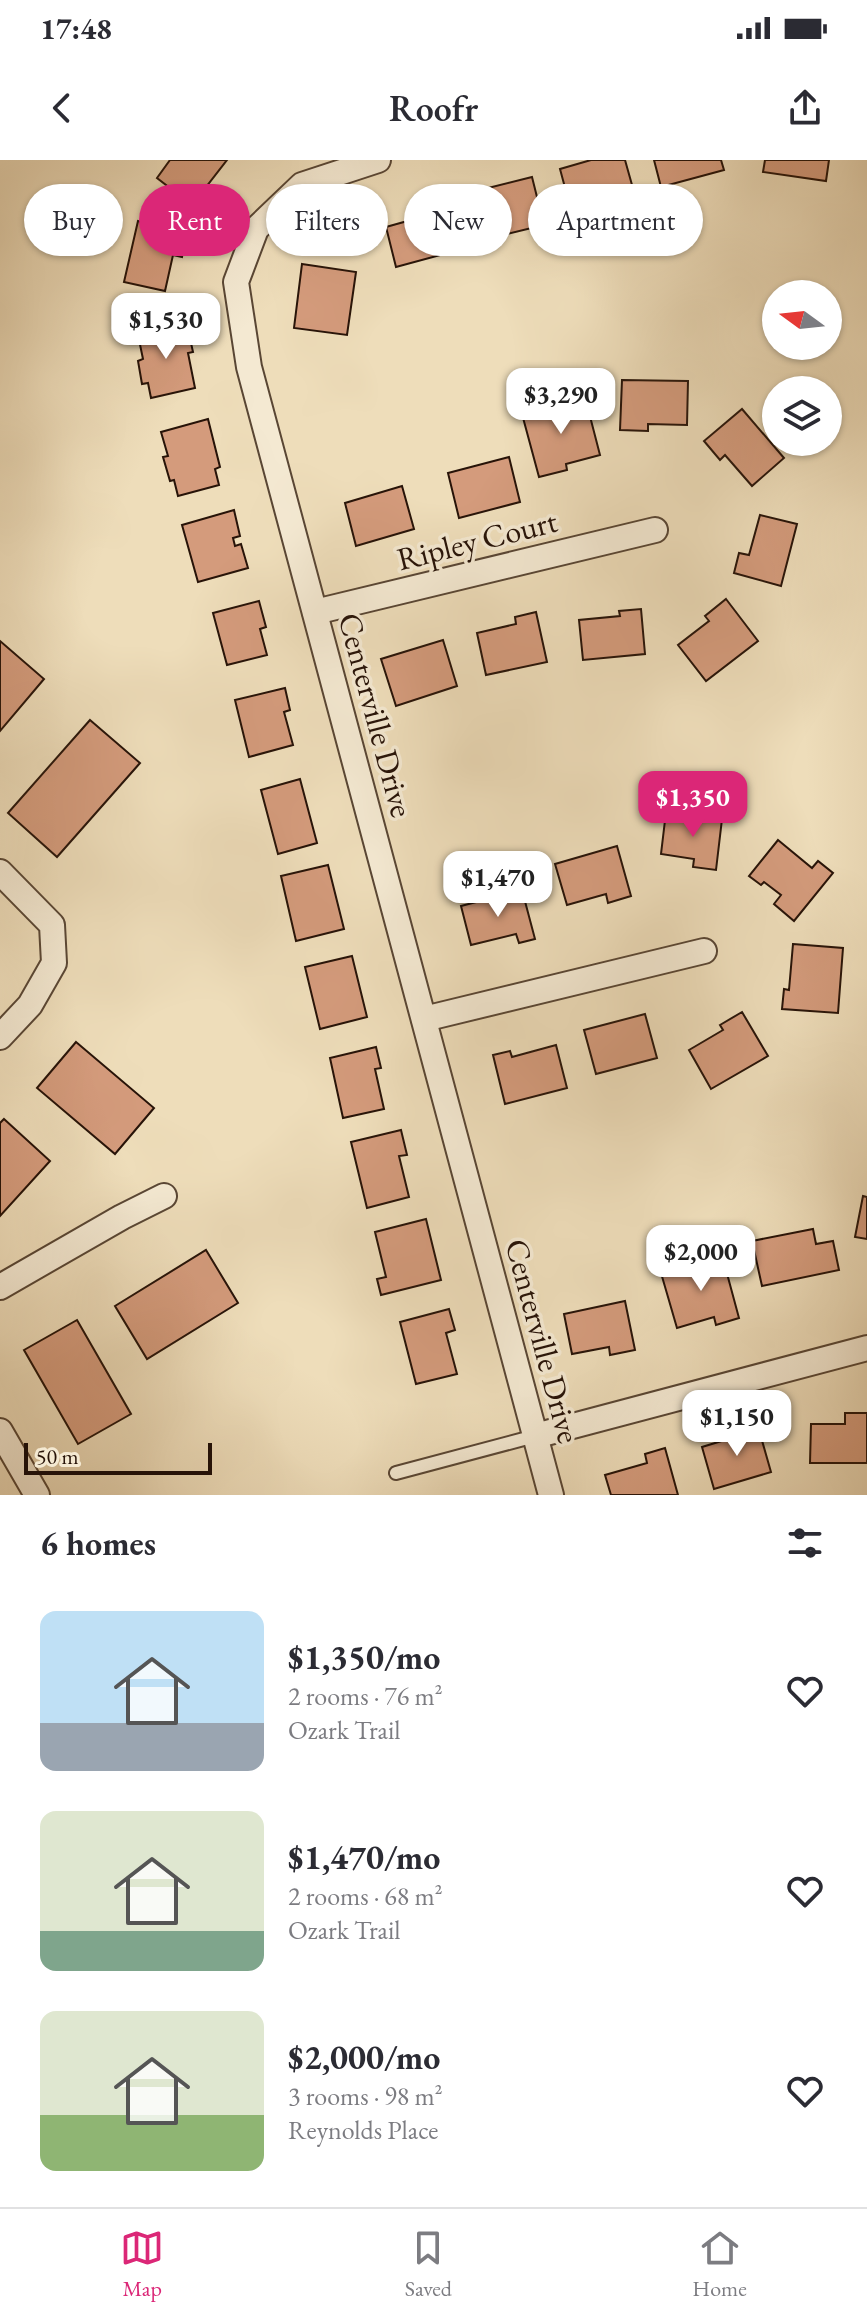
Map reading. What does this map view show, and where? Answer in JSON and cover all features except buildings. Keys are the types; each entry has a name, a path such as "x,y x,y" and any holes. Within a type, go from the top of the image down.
{"street":[{"name":"Centerville Drive","path":"378,160 302,185 256,229 236,282 249,367 551,1495"},
{"name":"Ripley Court","path":"315,612 655,530"},
{"path":"0,872 52,925 54,963 30,1005 0,1037"},
{"path":"424,1019 704,951"},
{"path":"0,1287 164,1196"},
{"path":"535,1436 867,1348"},
{"path":"0,1431 8,1462 37,1495"}],"lane":[{"path":"396,1473 535,1436"}]}
